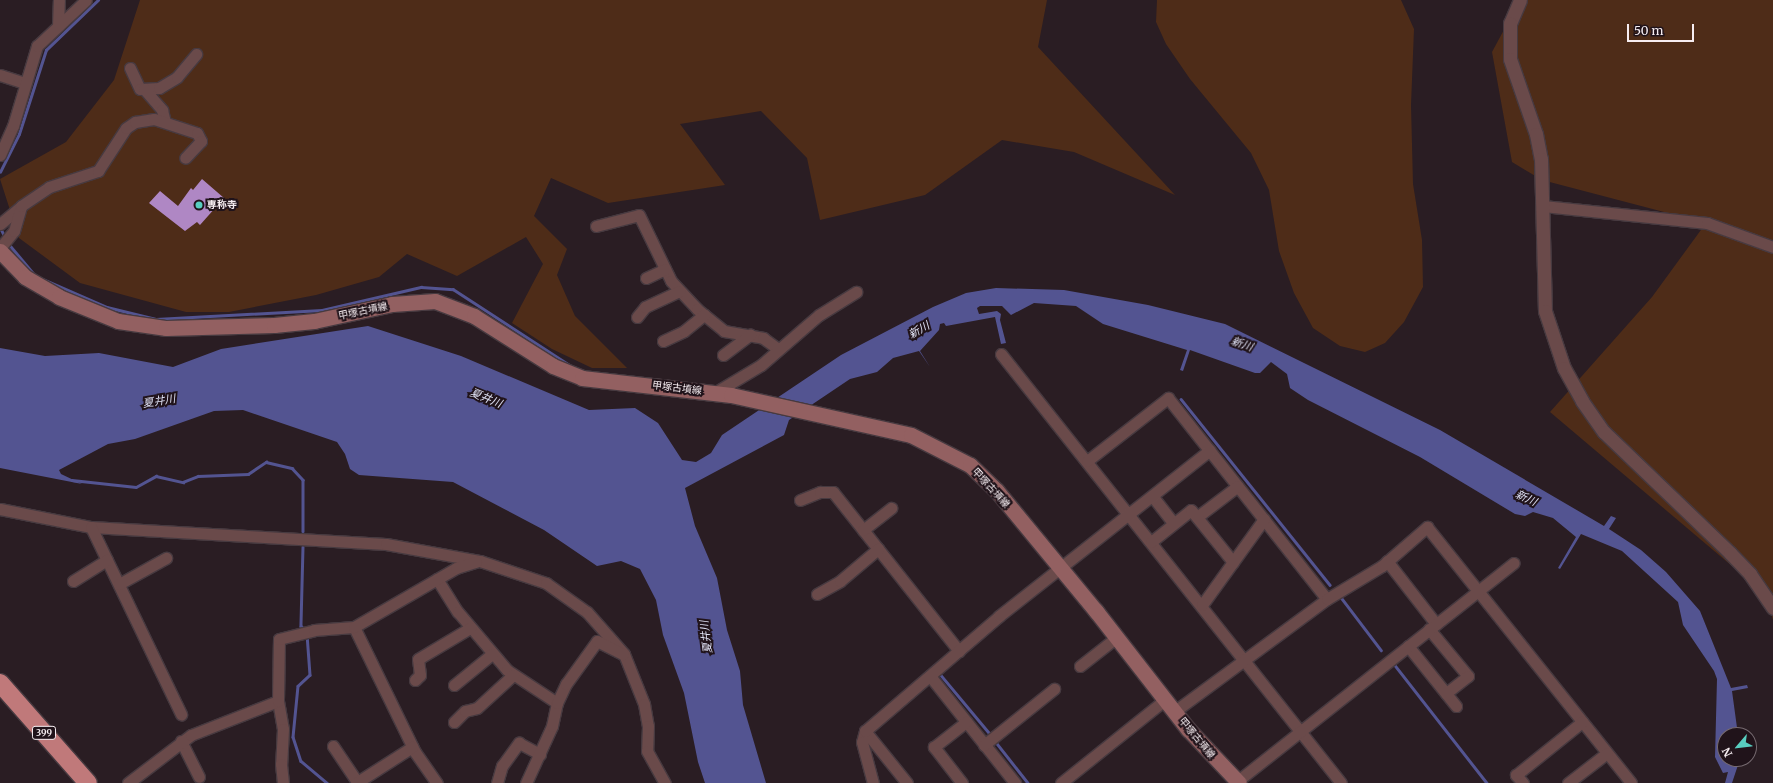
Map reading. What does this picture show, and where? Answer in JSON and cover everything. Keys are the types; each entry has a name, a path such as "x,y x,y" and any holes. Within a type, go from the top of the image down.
{"highway":[{"name":"399","path":"3,692 88,783"}],"main road":[{"name":"甲塚古墳線","path":"1,248 25,277 52,293 118,321 166,328 274,325 314,321 392,304 435,300 474,316 553,366 575,376 723,393 862,422 911,435 970,465 997,491 1171,705 1237,782"}],"street":[{"path":"58,26 59,0"},
{"path":"0,155 13,126 25,83 38,46 86,0"},
{"path":"1520,0 1510,23 1510,59 1536,134 1543,206 1545,311 1564,368 1582,401 1604,432 1750,574 1773,608"},
{"path":"144,89 165,86 196,54"},
{"path":"130,68 137,86 144,89 162,110 165,122"},
{"path":"0,75 25,83"},
{"path":"0,224 49,187 98,171 126,128 135,122 148,118 165,122 200,136 201,141 185,158"},
{"path":"1543,206 1707,223 1773,247"},
{"path":"1,248 14,231 16,212"},
{"path":"596,226 639,215 665,269 679,291 704,315 724,331 750,334 770,342 778,349"},
{"path":"646,278 665,269"},
{"path":"638,317 645,307 679,291"},
{"path":"723,393 762,365 778,349 819,315 856,292"},
{"path":"663,341 684,331 704,315"},
{"path":"723,355 750,334"},
{"path":"1001,354 1202,605 1244,658 1299,732 1341,783"},
{"path":"1087,461 1168,398 1327,599"},
{"path":"873,783 862,742 865,731 959,651 1210,450"},
{"path":"1197,517 1238,486"},
{"path":"800,500 820,492 833,492 959,651"},
{"path":"1153,497 1173,524"},
{"path":"863,530 891,508"},
{"path":"0,509 91,527 386,544 480,561 546,583 568,597 587,612 624,654 644,704 648,726 647,751 666,783"},
{"path":"1151,542 1191,510 1233,562"},
{"path":"1202,605 1264,519"},
{"path":"91,527 181,714"},
{"path":"1061,783 1171,705 1244,658 1252,656 1327,599 1387,561 1427,527 1631,783"},
{"path":"817,594 840,581 878,549"},
{"path":"119,584 166,558"},
{"path":"73,581 107,560"},
{"path":"283,783 281,764 283,729 278,700 279,639 307,631 354,627 456,568 480,561"},
{"path":"1387,561 1468,676 1446,694"},
{"path":"1237,782 1514,562"},
{"path":"437,579 470,628 492,654 513,675 557,703"},
{"path":"354,627 412,747 437,783"},
{"path":"415,680 420,675 418,658 470,628"},
{"path":"1080,666 1116,637"},
{"path":"526,783 554,721 557,703 566,684 597,641 624,654"},
{"path":"1408,646 1456,706"},
{"path":"454,685 492,654"},
{"path":"454,722 465,711 477,708 513,675"},
{"path":"930,676 1015,783"},
{"path":"984,745 1054,689"},
{"path":"128,783 181,741 278,700"},
{"path":"962,783 934,747 966,722"},
{"path":"1523,783 1516,775 1582,722"},
{"path":"865,731 907,783"},
{"path":"181,741 199,777"},
{"path":"497,783 502,766 520,743 540,754"},
{"path":"333,746 357,783 412,747"},
{"path":"1568,783 1607,753"}],"shaded area":[{"path":"140,0 1047,0 1038,47 1175,195 1074,152 1002,140 925,195 820,220 807,158 761,111 680,124 725,185 608,203 551,178 534,216 567,249 557,275 575,316 627,368 592,368 552,349 512,323 543,264 526,237 457,276 407,254 379,277 316,295 229,312 186,312 80,283 19,238 0,179 66,142 114,80"},
{"path":"1157,0 1401,0 1414,29 1411,105 1413,184 1422,240 1423,287 1404,322 1385,343 1365,352 1340,346 1313,328 1294,293 1279,251 1269,190 1251,153 1190,79 1166,44 1156,22"},
{"path":"1520,0 1773,0 1773,620 1765,594 1550,412 1652,297 1706,223 1542,180 1512,162 1492,52"}],"water":[{"path":"996,288 1064,290 1148,305 1225,324 1440,430 1604,526 1611,516 1616,518 1609,529 1641,550 1666,572 1700,611 1731,688 1747,685 1748,688 1732,691 1737,727 1717,727 1717,761 1715,757 1717,679 1714,671 1683,625 1678,602 1622,551 1581,534 1560,569 1558,568 1576,537 1553,518 1533,512 1525,516 1515,514 1420,457 1308,400 1290,388 1287,374 1271,362 1260,373 1255,373 1190,350 1183,371 1180,370 1187,350 1103,324 1076,306 1034,303 1011,315 1002,306 980,306 977,308 979,314 997,311 1001,314 1000,320 1006,343 1001,344 995,317 946,326 944,323 940,324 939,330 920,351 930,367 919,351 893,358 877,372 850,379 789,420 784,435 685,488 695,526 717,578 727,630 740,671 743,705 766,783 705,783 698,762 684,693 663,635 656,600 640,569 621,561 597,566 544,530 453,482 359,475 350,469 345,454 337,442 243,410 214,411 135,439 108,444 59,470 61,474 82,484 0,468 0,348 45,356 99,353 173,367 221,349 368,326 461,356 589,410 635,408 658,423 682,460 696,462 711,453 722,435 841,355 933,307 966,293"},
{"path":"1720,767 1737,767 1732,783 1725,783 1728,772 1723,773"}],"building":[{"name":"専称寺","path":"202,179 224,198 200,225 197,222 185,231 149,203 160,191 178,206 191,188 193,190"}],"waterway":[{"path":"0,172 19,134 46,50 98,0"},
{"path":"0,227 5,237"},
{"path":"8,243 34,274"},
{"path":"38,277 107,307 156,319 322,310 421,287 453,289 571,366"},
{"path":"1181,399 1330,585"},
{"path":"72,480 136,487 156,476 183,482 198,476 248,474 266,462 292,468 303,480 303,531"},
{"path":"303,547 301,626 304,629"},
{"path":"1340,596 1381,650"},
{"path":"307,634 310,675 298,686 293,737 301,761 327,783"},
{"path":"1394,664 1487,783"},
{"path":"940,674 991,735"},
{"path":"995,741 1028,783"}],"place":[{"name":"専称寺","path":"199,205"}],"water label":[{"name":"新川","path":"919,330"},
{"name":"新川","path":"1242,344"},
{"name":"夏井川","path":"486,398"},
{"name":"夏井川","path":"159,401"},
{"name":"新川","path":"1526,498"},
{"name":"夏井川","path":"706,637"}]}
